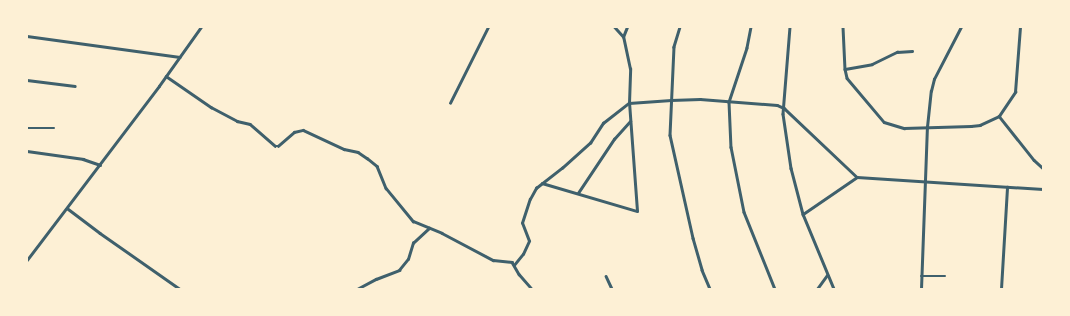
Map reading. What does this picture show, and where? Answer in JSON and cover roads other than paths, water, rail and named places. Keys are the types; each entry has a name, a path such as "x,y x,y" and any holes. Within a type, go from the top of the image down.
{"street":[{"path":"27,260 100,165 201,27"},
{"path":"450,103 488,27"},
{"path":"542,183 637,211 629,103 630,69 623,37 614,27"},
{"path":"623,37 628,27"},
{"path":"680,27 674,47 670,129 674,155 693,238 702,270 710,289"},
{"path":"751,27 747,48 729,102 731,147 744,212 775,289"},
{"path":"790,27 783,120 791,168 803,214 834,289"},
{"path":"844,27 845,69 847,78 884,122 904,128 980,125 998,116 1015,92 1020,27"},
{"path":"920,289 927,127 934,79 962,27"},
{"path":"27,36 180,57"},
{"path":"845,69 872,64 897,52 912,51"},
{"path":"166,76 211,106 237,121 250,124 275,146 278,146 294,132 303,130 344,150 358,152 368,158 376,166 386,188 398,201 408,217 418,224 442,233 493,260 509,260 532,289"},
{"path":"27,80 75,86"},
{"path":"514,265 523,254 529,241 522,227 523,217 533,193 542,183 562,168 590,143 603,123 629,103 671,100 770,103 784,108 857,177"},
{"path":"998,116 1034,160 1043,168"},
{"path":"578,193 614,139 630,120"},
{"path":"27,128 54,128"},
{"path":"27,151 83,159 100,165"},
{"path":"803,214 857,177 1043,189"},
{"path":"1001,289 1007,187"},
{"path":"67,208 180,289"},
{"path":"357,289 399,270 408,259 413,243 429,228"},
{"path":"817,289 827,274"},
{"path":"606,276 612,289"},
{"path":"921,276 945,276"}]}
